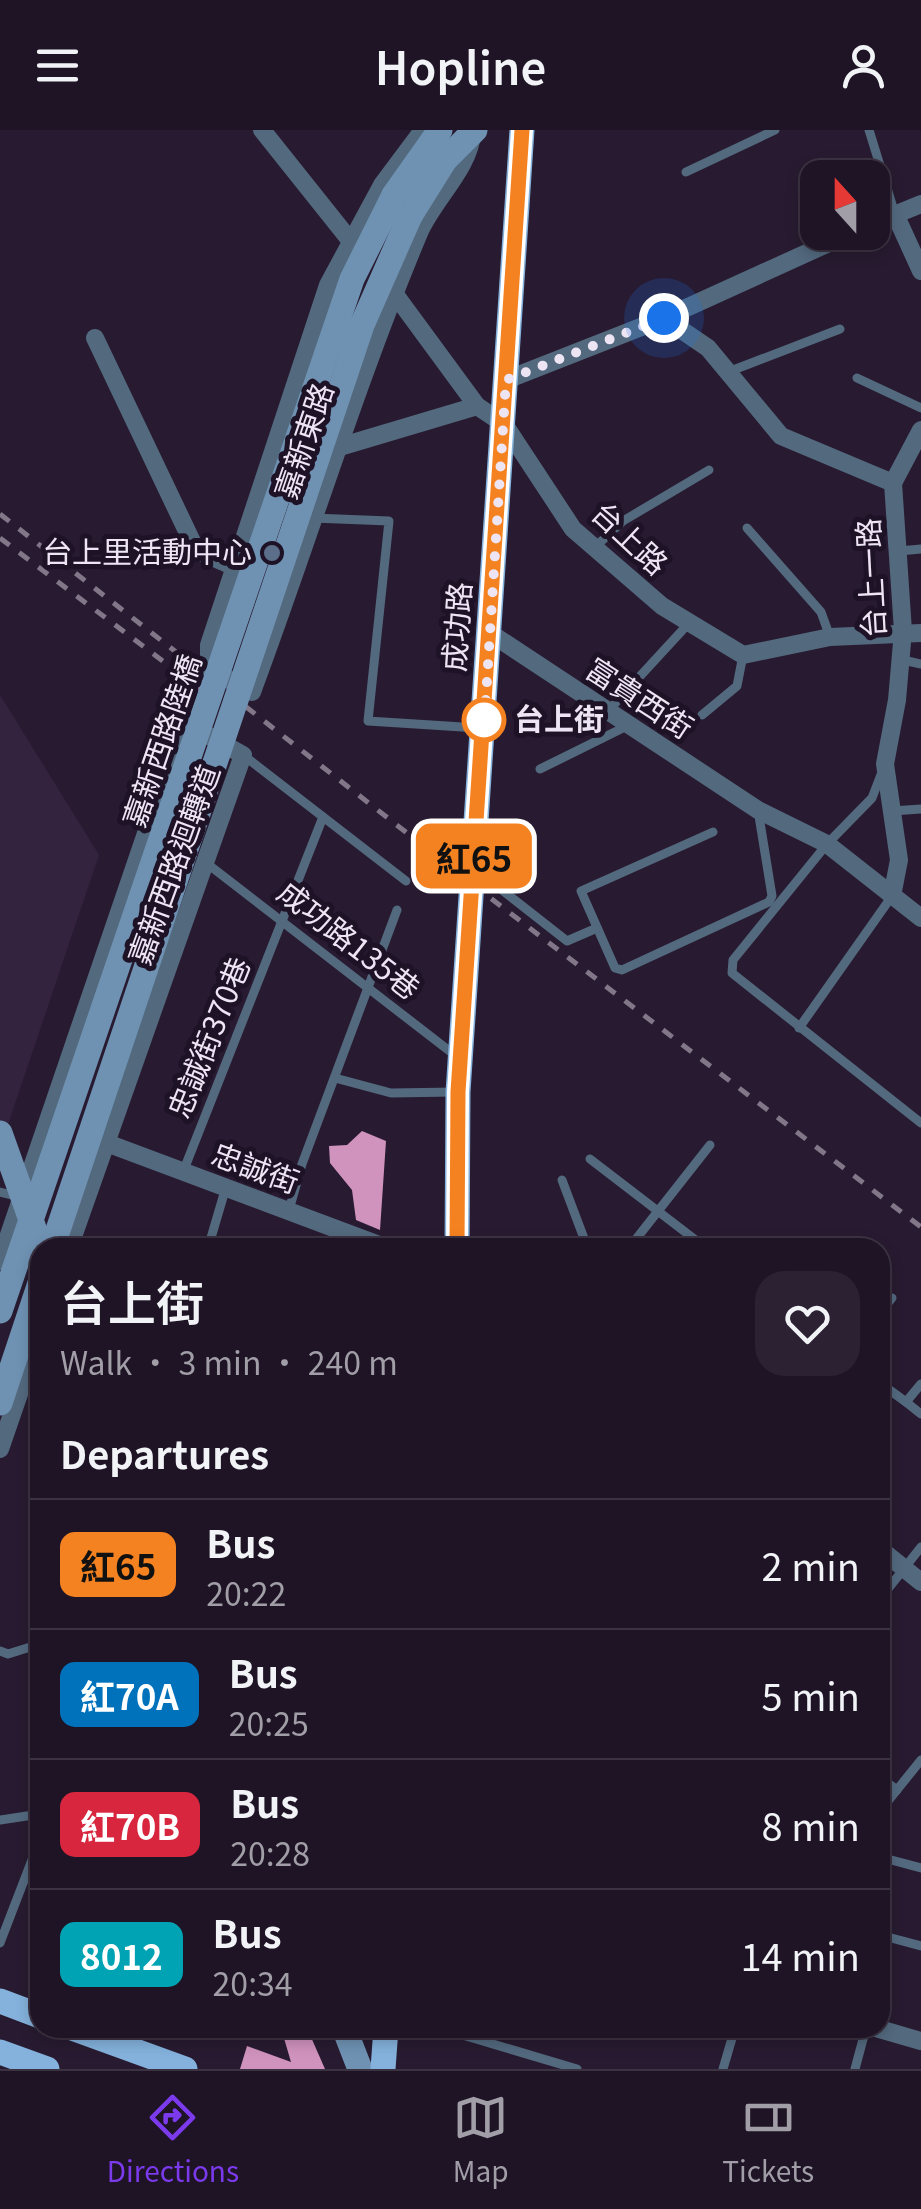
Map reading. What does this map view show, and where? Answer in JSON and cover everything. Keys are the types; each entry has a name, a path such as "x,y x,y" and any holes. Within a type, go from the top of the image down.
{"main road":[{"name":"成功路","path":"456,1238 458,1092 522,130"},
{"path":"0,2001 30,2012"},
{"path":"100,2038 185,2069"},
{"path":"383,2069 385,2038"},
{"path":"0,2052 35,2067"}],"street":[{"path":"262,130 349,240"},
{"name":"嘉新東路","path":"423,130 382,184 328,284 210,645 208,669 252,692 394,294 430,208 471,150 474,132"},
{"name":"嘉新西路陸橋","path":"0,1311 352,279 394,194 440,130"},
{"name":"嘉新東路","path":"410,216 445,160 474,132"},
{"path":"890,216 921,204"},
{"path":"895,214 921,271"},
{"name":"嘉新西路陸橋","path":"55,1238 362,324 410,216"},
{"path":"506,380 664,318 813,250"},
{"name":"台上路","path":"394,294 477,406 504,424 573,530 662,606 744,655"},
{"name":"台上一路","path":"664,318 708,348 781,436 892,483 898,551 912,632 912,662 885,764 899,860 892,896"},
{"path":"95,338 196,550 235,567"},
{"path":"280,430 336,448 477,406"},
{"path":"892,483 921,430"},
{"path":"744,655 830,638 912,632"},
{"name":"富貴西街","path":"490,633 758,810 827,844 921,918"},
{"name":"嘉新西路迴轉道","path":"11,1194 184,722 243,755 72,1238"},
{"path":"0,1133 11,1194 35,1238"},
{"name":"忠誠街","path":"104,1142 361,1238"},
{"path":"0,1261 11,1194"},
{"path":"0,1404 30,1313"},
{"path":"1,1441 30,1361"},
{"path":"890,1557 921,1582"},
{"path":"890,2032 921,2041"},
{"path":"348,2038 360,2069"}],"lane":[{"path":"686,172 775,130"},
{"path":"869,130 895,214"},
{"path":"728,372 840,329"},
{"path":"858,378 921,408"},
{"path":"594,548 623,521 709,470"},
{"path":"313,518 388,521 368,721 484,728"},
{"path":"746,528 821,612 830,638"},
{"path":"898,551 921,549"},
{"path":"608,711 691,622"},
{"path":"702,714 738,686 744,655"},
{"path":"540,769 629,725"},
{"path":"243,755 406,882"},
{"path":"885,764 872,798 827,844 733,960 732,973 737,982 921,1123"},
{"path":"713,832 580,891 615,968 622,970 769,902 772,896 758,810"},
{"path":"892,811 921,810"},
{"name":"忠誠街370巷","path":"183,1172 323,817"},
{"name":"成功路135巷","path":"205,862 460,1059"},
{"path":"473,867 567,942 597,928"},
{"path":"798,1028 892,896"},
{"path":"290,1210 397,910"},
{"path":"335,1078 390,1093 458,1092"},
{"path":"636,1238 710,1145"},
{"path":"590,1159 693,1238"},
{"path":"562,1180 584,1238"},
{"path":"211,1238 226,1187"},
{"path":"906,1402 921,1384"},
{"path":"890,1391 921,1414"},
{"path":"890,1586 921,1547"},
{"path":"0,1652 8,1654 30,1647"},
{"path":"890,1799 921,1760"},
{"path":"890,1785 897,1790"},
{"path":"0,1820 30,1816"},
{"path":"890,1860 921,1868"},
{"path":"0,1944 30,1866"},
{"path":"890,1938 921,1946"},
{"path":"471,2038 577,2069"},
{"path":"723,2069 732,2038"},
{"path":"855,2069 863,2038"}],"shaded area":[{"path":"0,695 99,855 0,1148"}],"building":[{"path":"362,1131 386,1141 380,1230 356,1220 352,1190 330,1163 329,1146 347,1145"},
{"path":"284,2038 311,2038 325,2069 240,2069 247,2046 291,2062"}],"railway":[{"path":"0,514 472,884 921,1227"},
{"path":"0,538 205,693"}],"bus line":[{"name":"紅65","path":"457,1238 458,1092 522,130"}],"place":[{"name":"台上里活動中心","path":"272,553"},
{"name":"台上街","path":"484,720"}],"route":[{"path":"484,720 484,728 506,380 664,318"}]}
